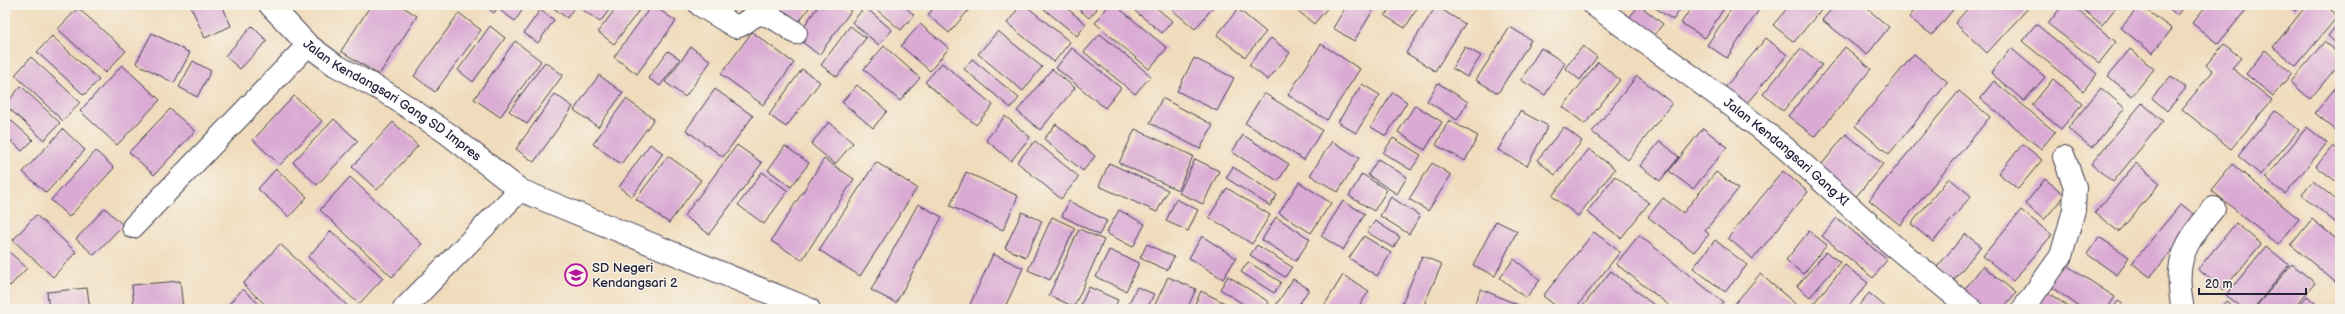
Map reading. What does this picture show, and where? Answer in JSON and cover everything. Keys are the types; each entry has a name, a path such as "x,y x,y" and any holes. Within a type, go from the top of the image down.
{"street":[{"name":"Jalan Kendangsari Gang SD Impres","path":"270,5 308,45 335,65 385,92 447,133 520,190 810,309"},
{"path":"700,5 736,27 743,25 754,16 760,14 766,15 796,33"},
{"name":"Jalan Kendangsari Gang XI","path":"1594,5 1732,106 1784,147 1894,247 1971,309"},
{"path":"133,227 308,45"},
{"path":"2023,309 2061,256 2074,210 2075,187 2064,157"},
{"path":"404,309 520,190"},
{"path":"2183,309 2179,289 2179,266 2194,232 2214,208"}],"building":[{"path":"190,5 222,5 231,26 205,38"},
{"path":"371,5 400,5 417,16 379,75 341,51"},
{"path":"484,5 499,5 494,13"},
{"path":"506,5 526,5 515,21 501,11"},
{"path":"549,5 576,5 567,18"},
{"path":"583,5 613,5 600,22 580,8"},
{"path":"618,5 643,5 614,44 598,32"},
{"path":"652,5 676,21 637,74 614,57"},
{"path":"720,5 734,5 729,11"},
{"path":"766,5 811,5 793,30"},
{"path":"819,5 843,5 851,11 819,55 796,37"},
{"path":"871,5 903,5 914,15 901,30"},
{"path":"936,5 973,5 949,33 928,15"},
{"path":"1021,5 1025,5 1070,42 1054,62 1007,23"},
{"path":"1039,5 1063,5 1086,24 1077,36"},
{"path":"1074,5 1092,5 1097,9 1089,18"},
{"path":"1109,5 1115,5 1167,48 1149,69 1095,23"},
{"path":"1140,5 1153,5 1172,21 1162,33 1135,11"},
{"path":"1175,5 1215,5 1195,29 1171,9"},
{"path":"1291,5 1330,5 1314,24"},
{"path":"1347,5 1367,5 1374,9 1354,41 1333,28"},
{"path":"1393,5 1419,5 1405,28 1385,16"},
{"path":"1639,5 1663,24 1650,40 1626,22"},
{"path":"1651,5 1683,5 1673,20"},
{"path":"1693,5 1726,5 1705,38 1681,23"},
{"path":"1734,5 1762,5 1727,58 1707,45"},
{"path":"1790,5 1825,5 1794,42 1773,25"},
{"path":"1835,5 1863,5 1889,27 1867,55 1822,20"},
{"path":"1919,5 1957,5 1932,35 1909,17"},
{"path":"1971,5 2031,5 1987,53 1955,23"},
{"path":"2063,5 2071,5 2116,42 2099,63 2048,24"},
{"path":"2078,5 2118,5 2102,25"},
{"path":"2140,5 2172,29 2152,53 2121,28"},
{"path":"2165,5 2185,5 2177,15"},
{"path":"2207,5 2250,5 2218,44 2192,23"},
{"path":"2288,5 2300,5 2295,11"},
{"path":"2307,5 2325,5 2338,16 2296,66 2273,47"},
{"path":"1436,6 1465,24 1435,71 1406,53"},
{"path":"865,7 892,30 879,45 852,22"},
{"path":"78,8 126,51 105,73 58,29"},
{"path":"1238,9 1266,32 1245,57 1217,35"},
{"path":"540,10 554,20 538,43 524,33"},
{"path":"459,13 481,30 435,92 414,76"},
{"path":"2340,21 2340,47 2328,36"},
{"path":"920,24 949,48 930,71 901,46"},
{"path":"2036,24 2097,74 2083,91 2022,41"},
{"path":"252,26 267,41 240,69 225,56"},
{"path":"490,26 505,38 473,82 458,70"},
{"path":"850,26 866,38 837,77 821,65"},
{"path":"1510,27 1531,40 1498,93 1476,80"},
{"path":"998,31 1042,67 1023,91 978,54"},
{"path":"752,32 794,63 763,105 721,74"},
{"path":"152,33 190,53 174,83 136,63"},
{"path":"1100,34 1151,76 1135,94 1084,52"},
{"path":"52,36 99,80 84,95 37,52"},
{"path":"1271,38 1290,53 1268,80 1249,65"},
{"path":"1766,38 1787,55 1743,108 1722,91"},
{"path":"515,41 541,61 500,117 474,99"},
{"path":"2324,42 2340,55 2340,63 2310,99 2291,82"},
{"path":"1321,44 1360,69 1327,120 1288,95"},
{"path":"2224,44 2241,58 2232,68 2272,100 2231,149 2182,109 2213,71 2206,65"},
{"path":"884,46 920,78 900,101 864,69"},
{"path":"1583,46 1597,57 1580,80 1565,68"},
{"path":"691,47 711,61 685,97 665,82"},
{"path":"1465,47 1481,56 1467,77 1452,68"},
{"path":"1845,47 1871,69 1815,137 1788,116"},
{"path":"1072,48 1121,88 1105,108 1056,68"},
{"path":"1541,48 1565,63 1545,95 1521,80"},
{"path":"1801,48 1822,65 1783,111 1763,94"},
{"path":"2011,48 2045,77 2024,101 1991,73"},
{"path":"2130,49 2154,69 2132,96 2108,76"},
{"path":"2265,50 2292,73 2273,96 2246,74"},
{"path":"668,51 680,59 660,86 648,78"},
{"path":"1914,54 1948,82 1889,154 1855,126"},
{"path":"31,57 80,102 63,121 15,75"},
{"path":"1194,58 1234,78 1217,111 1177,91"},
{"path":"972,59 1019,98 1011,108 964,69"},
{"path":"193,61 211,71 197,97 179,87"},
{"path":"545,62 563,75 527,124 509,111"},
{"path":"1598,62 1620,80 1585,124 1563,107"},
{"path":"942,63 993,105 976,125 925,82"},
{"path":"122,65 160,100 117,145 80,111"},
{"path":"802,69 820,82 786,127 769,115"},
{"path":"1052,69 1075,88 1040,130 1017,111"},
{"path":"599,75 623,93 598,127 574,110"},
{"path":"1637,76 1672,103 1628,160 1592,132"},
{"path":"2171,76 2186,88 2167,111 2152,98"},
{"path":"2053,79 2082,104 2061,129 2032,105"},
{"path":"1994,81 2055,132 2041,149 1980,98"},
{"path":"2340,82 2340,133 2339,133 2315,113"},
{"path":"1438,83 1468,102 1457,120 1427,101"},
{"path":"1362,84 1380,95 1356,133 1338,122"},
{"path":"857,85 887,111 873,128 842,102"},
{"path":"21,86 60,123 44,140 5,105"},
{"path":"2101,88 2125,108 2092,148 2068,128"},
{"path":"715,89 753,116 723,157 686,130"},
{"path":"1959,91 1990,117 1900,225 1869,200"},
{"path":"1393,92 1407,102 1386,136 1371,127"},
{"path":"1264,93 1322,130 1304,160 1245,123"},
{"path":"555,94 573,107 534,162 516,149"},
{"path":"294,96 322,121 280,165 253,140"},
{"path":"1162,98 1213,125 1200,149 1150,123"},
{"path":"626,99 654,119 621,164 593,144"},
{"path":"2142,103 2163,121 2113,182 2091,164"},
{"path":"1415,105 1442,122 1425,150 1398,132"},
{"path":"170,109 195,131 154,175 129,152"},
{"path":"1520,111 1548,126 1527,166 1498,150"},
{"path":"2275,111 2299,130 2261,175 2238,156"},
{"path":"5,115 33,140 22,151 5,135"},
{"path":"1005,116 1030,137 1011,161 986,140"},
{"path":"334,119 358,141 317,185 293,162"},
{"path":"1449,120 1478,136 1465,161 1436,145"},
{"path":"393,122 418,146 377,190 352,167"},
{"path":"829,122 853,143 835,164 811,144"},
{"path":"1056,124 1095,156 1083,171 1044,139"},
{"path":"1564,127 1582,141 1555,175 1537,160"},
{"path":"2307,127 2327,143 2285,194 2265,178"},
{"path":"1703,128 1727,147 1693,189 1669,171"},
{"path":"63,129 85,150 46,193 23,172"},
{"path":"1135,129 1193,156 1178,190 1119,163"},
{"path":"1846,134 1883,164 1854,199 1818,169"},
{"path":"1243,135 1289,164 1278,181 1232,152"},
{"path":"1393,138 1421,155 1411,170 1383,153"},
{"path":"1035,141 1079,177 1061,199 1017,162"},
{"path":"1332,141 1359,158 1338,192 1310,175"},
{"path":"1660,141 1679,157 1660,181 1640,166"},
{"path":"650,144 663,153 632,197 619,187"},
{"path":"2023,144 2042,160 2018,189 1998,173"},
{"path":"737,145 762,163 709,234 684,216"},
{"path":"785,146 809,163 791,187 768,170"},
{"path":"2333,146 2340,151 2340,180 2338,183 2316,166"},
{"path":"1589,149 1615,169 1578,216 1552,196"},
{"path":"96,151 114,168 69,217 51,200"},
{"path":"668,156 701,180 669,223 636,199"},
{"path":"824,159 854,179 802,260 771,241"},
{"path":"1195,159 1219,171 1203,204 1179,193"},
{"path":"1378,159 1407,177 1397,194 1368,175"},
{"path":"876,162 917,188 860,276 819,250"},
{"path":"1109,163 1168,190 1157,212 1099,186"},
{"path":"1432,163 1451,175 1428,211 1409,199"},
{"path":"2136,163 2160,183 2119,232 2095,213"},
{"path":"2232,164 2299,219 2278,245 2211,190"},
{"path":"1233,167 1277,195 1270,206 1226,178"},
{"path":"276,169 307,197 289,217 258,189"},
{"path":"1783,171 1808,192 1753,259 1728,238"},
{"path":"762,172 788,191 764,224 738,205"},
{"path":"966,172 1018,196 1003,230 950,206"},
{"path":"1716,172 1738,189 1705,231 1709,234 1694,252 1648,217 1663,198 1683,213"},
{"path":"1362,174 1387,190 1374,211 1349,196"},
{"path":"1615,176 1649,203 1621,238 1587,212"},
{"path":"350,177 422,244 392,277 320,210"},
{"path":"1949,178 1971,196 1933,242 1911,224"},
{"path":"2045,179 2065,195 2044,220 2025,204"},
{"path":"2313,181 2340,203 2340,226 2302,195"},
{"path":"1299,182 1331,203 1311,233 1279,213"},
{"path":"1227,188 1270,215 1252,244 1209,217"},
{"path":"1391,197 1420,216 1409,234 1380,216"},
{"path":"1176,199 1198,210 1188,231 1166,221"},
{"path":"1069,201 1107,221 1099,235 1062,216"},
{"path":"1343,201 1365,214 1343,250 1321,236"},
{"path":"918,204 942,217 896,303 871,290"},
{"path":"2181,204 2199,218 2150,277 2132,263"},
{"path":"105,208 123,225 94,255 76,239"},
{"path":"1119,210 1145,224 1133,247 1106,233"},
{"path":"2021,210 2052,235 2013,281 1983,256"},
{"path":"1022,212 1042,221 1026,257 1005,248"},
{"path":"36,215 76,252 53,277 13,240"},
{"path":"1052,217 1075,228 1050,280 1028,270"},
{"path":"1276,217 1310,239 1296,261 1262,240"},
{"path":"1837,218 1887,260 1873,278 1822,236"},
{"path":"2312,219 2340,242 2340,286 2291,245"},
{"path":"1375,221 1400,237 1393,248 1367,232"},
{"path":"1496,221 1517,231 1495,276 1473,265"},
{"path":"2236,223 2261,244 2223,290 2198,269"},
{"path":"1079,229 1104,240 1074,307 1049,295"},
{"path":"331,231 383,278 359,304 308,257"},
{"path":"1809,231 1827,245 1803,274 1786,260"},
{"path":"1594,232 1620,252 1575,309 1560,309 1543,296"},
{"path":"1965,234 1981,246 1954,280 1937,267"},
{"path":"1639,235 1723,302 1717,309 1674,309 1616,264"},
{"path":"1202,236 1236,258 1223,279 1189,258"},
{"path":"1364,236 1391,253 1377,276 1349,258"},
{"path":"2099,237 2129,257 2117,275 2087,254"},
{"path":"1715,240 1747,265 1725,292 1693,268"},
{"path":"280,244 351,309 270,309 243,284"},
{"path":"1147,244 1174,257 1167,270 1140,258"},
{"path":"1257,245 1292,267 1285,277 1250,255"},
{"path":"2266,246 2289,265 2253,309 2244,309 2226,295"},
{"path":"5,248 27,268 10,286 5,281"},
{"path":"1109,250 1139,263 1126,291 1096,277"},
{"path":"1826,252 1840,262 1810,297 1797,286"},
{"path":"993,254 1023,268 1004,309 968,309"},
{"path":"1422,256 1442,264 1422,309 1415,309 1402,304"},
{"path":"1514,259 1540,280 1526,298 1500,278"},
{"path":"2060,261 2115,297 2107,309 2083,309 2045,283"},
{"path":"1248,262 1281,282 1274,293 1241,272"},
{"path":"2292,264 2315,283 2293,309 2254,309"},
{"path":"1845,265 1868,283 1846,309 1809,309"},
{"path":"1983,266 2016,293 2002,309 1977,309 1960,295"},
{"path":"1611,271 1659,309 1587,309 1583,306"},
{"path":"1760,274 1798,306 1795,309 1735,309 1732,307"},
{"path":"1343,275 1369,291 1357,309 1322,309"},
{"path":"1228,276 1269,302 1265,309 1251,309 1220,289"},
{"path":"1168,277 1196,289 1187,309 1153,309"},
{"path":"1293,279 1309,289 1296,309 1282,309 1276,305"},
{"path":"180,281 183,309 134,309 132,285"},
{"path":"1089,287 1118,300 1114,309 1079,309"},
{"path":"1137,287 1154,294 1147,309 1126,309"},
{"path":"87,288 90,309 49,309 47,292"},
{"path":"2041,288 2072,309 2027,309"},
{"path":"243,289 264,309 224,309"},
{"path":"1481,289 1511,302 1528,309 1472,309"},
{"path":"1201,291 1231,306 1230,309 1199,309 1194,306"},
{"path":"1869,293 1888,309 1856,309"},
{"path":"2307,296 2322,309 2296,309"},
{"path":"2118,301 2130,309 2113,309"},
{"path":"2226,301 2236,309 2220,309"}],"place":[{"name":"SD Negeri Kendangsari 2","path":"576,275"}]}
